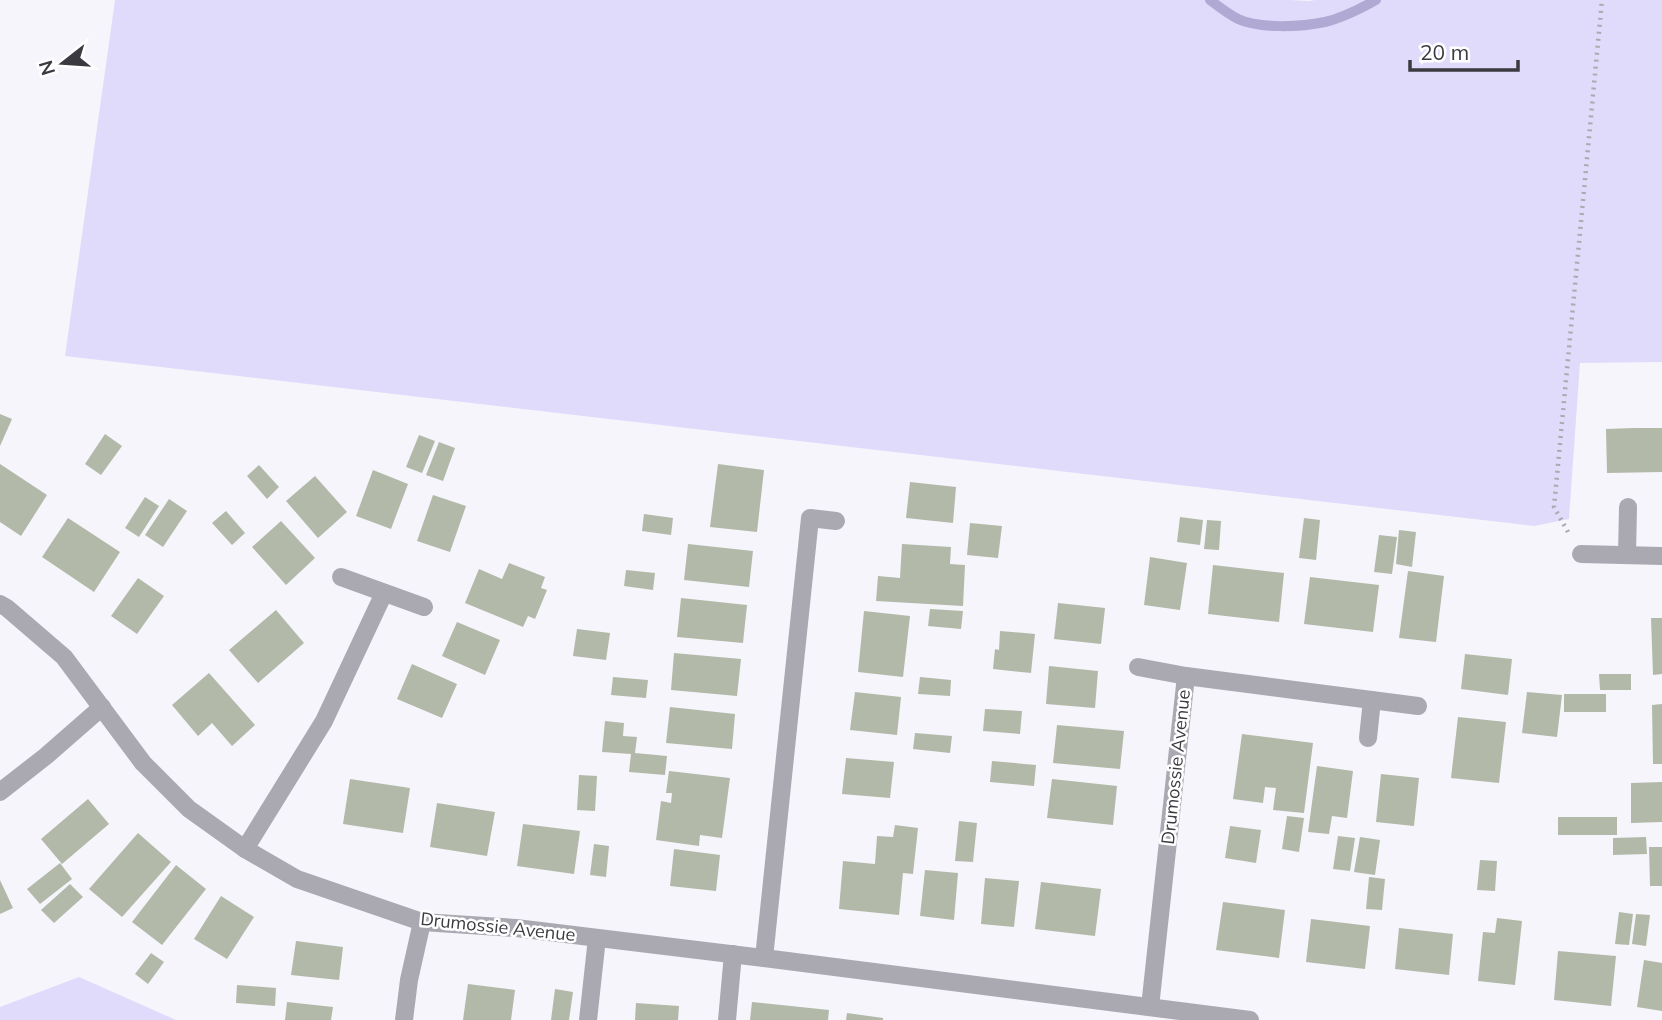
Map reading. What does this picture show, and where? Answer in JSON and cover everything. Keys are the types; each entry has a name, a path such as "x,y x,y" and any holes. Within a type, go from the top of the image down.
{"street":[{"path":"1627,555 1628,507"},
{"path":"765,958 810,518 836,521"},
{"path":"1581,554 1662,556"},
{"path":"341,577 424,607"},
{"path":"245,849 324,721 384,593"},
{"name":"Drumossie Avenue","path":"0,604 64,657 143,763 190,809 245,849 297,879 422,922 597,937 1250,1020"},
{"path":"1138,667 1186,676"},
{"name":"Drumossie Avenue","path":"1150,1007 1186,676 1418,706"},
{"path":"1368,738 1371,700"},
{"path":"0,792 102,707"},
{"path":"404,1020 409,980 422,922"},
{"path":"588,1020 597,937"},
{"path":"727,1020 733,954"}],"path":[{"path":"1581,554 1554,508 1602,0"}],"shaded area":[{"path":"115,0 1662,0 1662,362 1580,363 1569,519 1534,526 65,356"},
{"path":"79,977 176,1020 0,1020 0,1007"}],"building":[{"path":"0,414 12,419 0,446"},
{"path":"1662,428 1662,472 1607,473 1606,429"},
{"path":"105,434 122,446 101,475 85,464"},
{"path":"419,435 435,441 422,473 406,467"},
{"path":"439,442 455,448 443,481 426,475"},
{"path":"0,464 47,495 21,536 0,522"},
{"path":"718,464 764,470 757,532 710,527"},
{"path":"259,465 279,487 267,499 247,476"},
{"path":"373,470 408,484 391,529 356,516"},
{"path":"315,476 347,512 318,538 286,501"},
{"path":"910,482 956,487 953,523 906,518"},
{"path":"433,495 466,506 450,552 417,541"},
{"path":"145,497 159,506 139,537 125,528"},
{"path":"169,499 187,511 163,547 145,535"},
{"path":"226,511 245,533 232,545 212,523"},
{"path":"644,514 673,518 671,535 642,531"},
{"path":"1180,517 1203,520 1200,545 1177,542"},
{"path":"68,518 120,552 94,592 42,557"},
{"path":"1304,518 1320,520 1316,560 1299,558"},
{"path":"1207,520 1221,521 1219,550 1204,549"},
{"path":"281,521 315,558 286,585 252,547"},
{"path":"970,523 1002,526 998,558 967,555"},
{"path":"1399,530 1416,532 1412,567 1396,564"},
{"path":"1379,535 1397,537 1392,574 1374,572"},
{"path":"688,544 753,551 749,587 684,580"},
{"path":"902,544 951,547 950,564 965,565 963,606 876,601 878,576 900,578"},
{"path":"1150,557 1187,563 1180,610 1144,605"},
{"path":"509,563 545,577 541,588 547,590 535,619 528,616 523,627 465,603 479,569 502,579"},
{"path":"1213,565 1284,573 1279,622 1208,614"},
{"path":"626,570 655,573 653,590 624,586"},
{"path":"1408,571 1444,576 1436,642 1399,638"},
{"path":"1310,577 1379,585 1373,632 1304,624"},
{"path":"138,578 164,596 137,634 111,616"},
{"path":"681,598 747,605 743,643 677,637"},
{"path":"1058,603 1105,608 1101,644 1054,639"},
{"path":"930,609 963,611 961,629 928,626"},
{"path":"276,610 304,643 258,683 229,650"},
{"path":"864,611 910,616 903,677 858,672"},
{"path":"1651,618 1662,618 1662,674 1653,675"},
{"path":"457,622 500,640 485,675 442,656"},
{"path":"577,629 610,633 606,660 573,656"},
{"path":"1000,631 1035,634 1031,673 993,669 995,649 999,650"},
{"path":"674,653 741,659 737,696 671,690"},
{"path":"1465,654 1512,659 1508,695 1461,689"},
{"path":"412,664 457,684 442,718 397,699"},
{"path":"1049,666 1098,671 1095,708 1046,704"},
{"path":"209,673 255,725 232,746 212,723 198,736 172,705"},
{"path":"1599,674 1631,674 1631,690 1600,690"},
{"path":"613,677 648,680 646,698 611,695"},
{"path":"920,677 951,680 950,696 918,694"},
{"path":"855,692 901,697 897,735 850,730"},
{"path":"1527,692 1562,695 1557,737 1522,733"},
{"path":"1564,694 1606,694 1606,712 1564,712"},
{"path":"1662,704 1662,764 1653,764 1652,705"},
{"path":"670,707 735,714 732,749 666,743"},
{"path":"985,709 1022,711 1020,734 983,731"},
{"path":"1458,717 1506,722 1499,783 1451,778"},
{"path":"605,721 624,723 623,736 637,737 635,753 667,756 665,775 629,772 631,754 602,752"},
{"path":"1057,725 1124,731 1120,769 1053,763"},
{"path":"915,733 952,736 950,753 913,749"},
{"path":"1242,734 1313,743 1304,813 1273,810 1276,788 1265,787 1263,803 1233,799"},
{"path":"846,758 894,762 890,798 842,794"},
{"path":"992,761 1036,765 1034,786 990,782"},
{"path":"1317,766 1353,771 1347,818 1332,816 1329,834 1308,832"},
{"path":"669,771 730,778 722,838 700,835 699,846 656,840 661,801 671,803 672,793 666,793"},
{"path":"1381,774 1419,778 1414,826 1376,822"},
{"path":"579,775 597,776 595,811 577,810"},
{"path":"350,779 410,788 403,833 343,824"},
{"path":"1052,779 1117,786 1113,825 1047,818"},
{"path":"1662,782 1662,822 1631,823 1631,783"},
{"path":"88,799 109,824 62,864 41,839"},
{"path":"437,803 495,812 487,856 430,847"},
{"path":"1287,816 1304,818 1299,852 1282,849"},
{"path":"1558,817 1617,817 1617,835 1558,835"},
{"path":"959,821 977,823 973,862 955,861"},
{"path":"523,824 580,831 574,874 517,866"},
{"path":"895,825 918,828 913,874 903,873 899,915 839,909 843,861 875,864 877,836 893,837"},
{"path":"1230,826 1261,830 1256,863 1225,858"},
{"path":"138,833 171,862 122,917 89,889"},
{"path":"1338,836 1355,838 1350,871 1333,869"},
{"path":"1360,837 1380,840 1375,875 1354,872"},
{"path":"1646,837 1647,854 1613,855 1613,838"},
{"path":"594,844 609,846 606,877 590,875"},
{"path":"1649,847 1662,847 1662,886 1650,886"},
{"path":"674,849 720,855 716,891 670,886"},
{"path":"1480,860 1497,861 1495,891 1477,890"},
{"path":"60,863 72,879 40,904 27,889"},
{"path":"176,865 206,889 162,945 132,922"},
{"path":"925,870 958,873 954,920 920,916"},
{"path":"1369,877 1385,879 1382,910 1366,909"},
{"path":"985,878 1019,881 1014,927 981,924"},
{"path":"0,880 13,908 0,914"},
{"path":"1041,882 1101,889 1095,936 1035,929"},
{"path":"70,884 83,897 54,923 41,910"},
{"path":"221,896 254,917 227,959 194,939"},
{"path":"1223,902 1285,910 1279,958 1216,950"},
{"path":"1619,912 1633,914 1629,945 1615,944"},
{"path":"1636,914 1650,915 1646,946 1632,944"},
{"path":"1497,918 1522,921 1515,985 1478,981 1483,932 1495,933"},
{"path":"1311,919 1370,926 1365,969 1306,962"},
{"path":"1399,928 1453,934 1449,975 1395,969"},
{"path":"296,941 343,947 339,980 291,975"},
{"path":"1558,951 1616,956 1611,1006 1554,1000"},
{"path":"151,953 164,962 148,984 135,974"},
{"path":"1644,960 1662,963 1662,1011 1637,1007"},
{"path":"468,984 515,990 511,1020 463,1020"},
{"path":"237,985 276,988 275,1006 236,1003"},
{"path":"555,989 573,992 569,1020 551,1020"},
{"path":"287,1002 333,1007 331,1020 285,1020"},
{"path":"752,1002 829,1010 828,1020 750,1020"},
{"path":"636,1003 679,1006 678,1020 635,1020"},
{"path":"847,1013 883,1018 883,1020 846,1020"}],"waterway":[{"path":"1210,0 1238,19 1281,26 1332,20 1376,0"}]}
